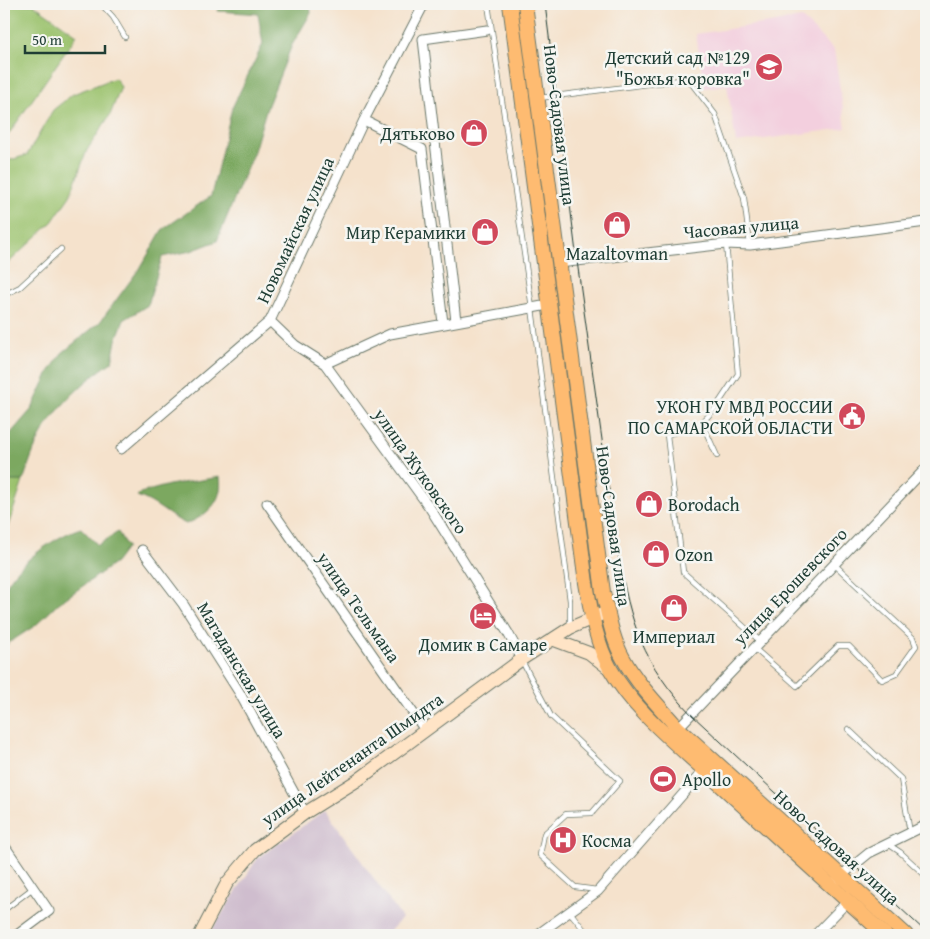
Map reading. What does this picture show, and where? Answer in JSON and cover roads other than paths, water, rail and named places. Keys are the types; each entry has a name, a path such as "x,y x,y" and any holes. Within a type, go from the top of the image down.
{"main road":[{"name":"Ново-Садовая улица","path":"510,4 548,305 592,617 599,642 611,670 634,701 704,770 885,935"},
{"name":"Ново-Садовая улица","path":"525,4 607,612 622,658 646,691 678,728 906,935"}],"street":[{"name":"Новомайская улица","path":"121,449 270,321 364,120 424,4"},
{"path":"456,321 424,39 487,30"},
{"path":"364,120 422,149 443,323"},
{"name":"Часовая улица","path":"559,263 726,244 750,245 926,222"},
{"path":"325,364 390,334 548,305"},
{"name":"улица Жуковского","path":"270,321 296,344 325,364 430,508 508,633 522,659"},
{"name":"улица Ерошевского","path":"678,728 926,468"},
{"name":"улица Тельмана","path":"267,503 425,730"},
{"name":"Магаданская улица","path":"142,550 183,604 239,692 305,813"},
{"name":"улица Лейтенанта Шмидта","path":"200,935 227,883 256,850 305,813 358,780 522,659 570,628 607,612"},
{"path":"554,640 589,653 611,670"},
{"path":"537,935 598,890 704,770"},
{"path":"829,885 869,853 926,826"},
{"path":"5,849 49,911 17,935"},
{"path":"815,935 848,901"}],"lane":[{"path":"101,4 113,17 125,37"},
{"path":"488,4 532,308 570,602 570,628"},
{"path":"538,98 688,79 715,114 744,198 750,245"},
{"path":"726,244 738,374 716,407 702,423 667,435 683,572 797,686 838,646 849,646 882,680 896,674 916,646 913,638 834,564"},
{"path":"4,294 20,288 61,249"},
{"path":"702,423 717,456"},
{"path":"522,659 551,716 620,781 592,813 566,814 544,834 540,855 574,887 598,890"},
{"path":"848,729 901,778 910,833"},
{"path":"887,844 900,852 926,876"},
{"path":"4,910 33,888"},
{"path":"570,912 588,935"}],"tram line":[{"path":"545,4 577,261 618,554 628,601 641,641 661,678 692,715 926,932"}],"place":[{"name":"Детский сад №129 \"Божья коровка\"","path":"769,67"},
{"name":"Дятьково","path":"474,133"},
{"name":"Mazaltovman","path":"617,225"},
{"name":"Мир Керамики","path":"485,232"},
{"name":"УКОН ГУ МВД РОССИИ ПО САМАРСКОЙ ОБЛАСТИ","path":"852,416"},
{"name":"Borodach","path":"649,504"},
{"name":"Ozon","path":"656,554"},
{"name":"Империал","path":"674,608"},
{"name":"Домик в Самаре","path":"483,616"},
{"name":"Apollo","path":"663,779"},
{"name":"Косма","path":"563,840"}]}
